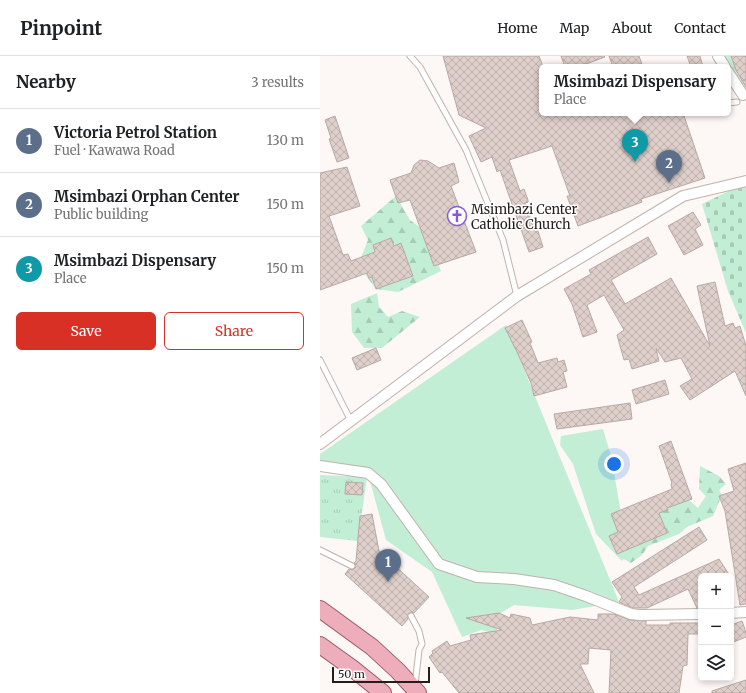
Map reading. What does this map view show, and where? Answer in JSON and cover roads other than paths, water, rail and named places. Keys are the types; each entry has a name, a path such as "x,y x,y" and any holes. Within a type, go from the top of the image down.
{"main road":[{"path":"320,609 372,647 398,671 417,692"},
{"path":"320,645 383,693"}],"street":[{"path":"731,79 740,99"},
{"path":"320,444 517,296 683,196 746,181"},
{"path":"320,466 368,473 381,484 439,564 477,577 514,579 554,585 593,598 630,614 698,614"},
{"path":"734,613 746,612"}],"lane":[{"path":"410,56 420,67 466,150 502,240 517,296"},
{"path":"731,102 740,99"},
{"path":"320,360 351,421"},
{"path":"320,550 352,566"},
{"path":"412,616 419,631 422,644 419,650 417,692"}],"place":[{"name":"Msimbazi Dispensary","path":"635,162"},
{"name":"Msimbazi Orphan Center","path":"669,183"},
{"name":"Msimbazi Center Catholic Church","path":"457,216"},
{"name":"Victoria Petrol Station","path":"388,582"}]}
